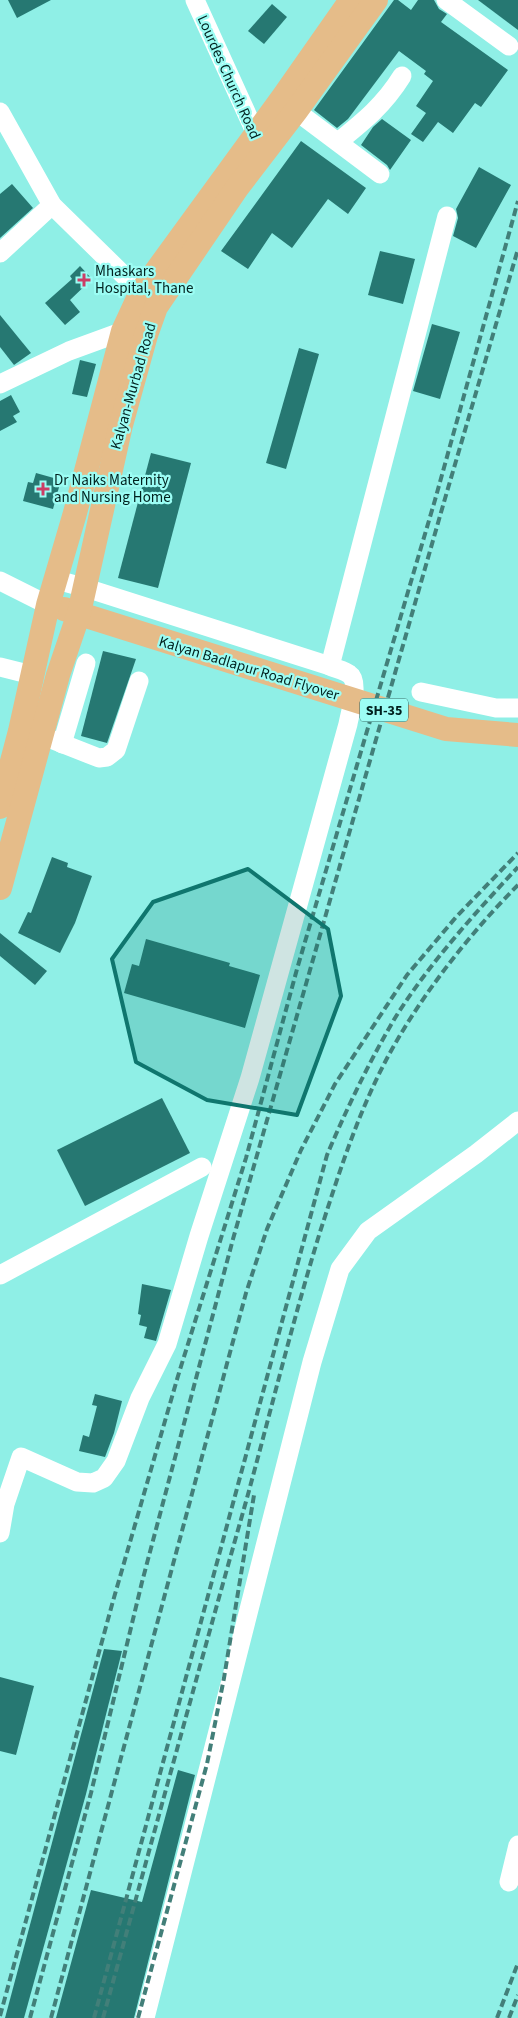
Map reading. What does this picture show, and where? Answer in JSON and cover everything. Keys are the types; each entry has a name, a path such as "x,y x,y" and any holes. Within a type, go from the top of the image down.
{"main road":[{"name":"Kalyan-Murbad Road","path":"0,807 20,731 48,605 123,331 149,307 232,181 259,144 351,0"},
{"name":"Kalyan-Murbad Road","path":"259,144 296,111 376,0"},
{"name":"Kalyan-Murbad Road","path":"0,888 53,740 58,675 98,620 86,588 121,424 149,307"},
{"name":"SH-35","path":"48,605 98,620"},
{"name":"Kalyan Badlapur Road Flyover","path":"98,620 446,729 518,735"}],"street":[{"name":"Lourdes Church Road","path":"195,0 259,144"},
{"path":"446,0 509,46"},
{"path":"338,142 372,115 402,76"},
{"path":"296,111 380,174"},
{"path":"0,112 52,205 149,307 123,331 69,351 0,384"},
{"path":"0,253 52,205"},
{"path":"330,666 447,216"},
{"path":"0,1533 5,1504 21,1458 77,1482 93,1483 108,1474 116,1461 140,1398 167,1344 199,1236 250,1078 348,724 355,686 350,674 330,666 56,580"},
{"path":"0,581 48,605"},
{"path":"86,663 53,740 99,758 108,757 113,754 139,681"},
{"path":"0,667 32,675"},
{"path":"421,692 496,708 518,708"},
{"path":"145,2018 312,1362 340,1269 368,1231 476,1154 518,1121"},
{"path":"0,1275 202,1167"},
{"path":"509,1882 518,1845"}],"highlighted area":[{"path":"248,869 328,929 341,996 297,1115 207,1100 136,1062 112,959 153,902"}],"building":[{"path":"8,0 51,0 17,18"},
{"path":"394,0 398,0 411,10 418,0 434,0 439,9 447,14 441,22 508,70 481,107 475,103 453,133 438,122 423,142 411,134 426,113 416,106 433,81 424,74 426,71 399,51 348,119 337,128 314,110"},
{"path":"478,0 518,0 518,30"},
{"path":"272,4 287,17 264,44 248,31"},
{"path":"382,119 411,140 390,170 387,165 361,145 373,127"},
{"path":"301,141 366,188 348,214 328,199 292,248 272,233 248,269 221,251"},
{"path":"479,167 511,185 476,248 453,236 458,218 456,209"},
{"path":"12,184 33,208 0,238 0,194"},
{"path":"380,251 415,259 403,304 368,295"},
{"path":"80,266 92,279 70,300 80,312 65,325 45,303 72,279 70,276"},
{"path":"0,315 31,353 14,365 0,347"},
{"path":"432,324 460,332 440,399 413,391"},
{"path":"299,348 319,354 286,469 266,463"},
{"path":"80,360 96,364 87,397 72,394"},
{"path":"11,395 20,412 13,416 17,422 0,431 0,401"},
{"path":"151,453 191,463 158,588 118,578"},
{"path":"36,473 61,480 53,509 23,501 28,482 33,483"},
{"path":"103,651 136,659 107,743 81,736"},
{"path":"52,857 68,863 67,867 92,876 75,923 60,953 18,933 28,912 31,913"},
{"path":"0,933 47,971 35,985 0,956"},
{"path":"146,939 230,963 229,966 260,975 245,1028 124,993 132,964 139,966"},
{"path":"162,1098 190,1153 85,1206 57,1150"},
{"path":"142,1284 171,1290 156,1341 144,1338 147,1327 139,1325 141,1315 138,1314"},
{"path":"95,1394 122,1401 114,1433 105,1457 79,1451 83,1435 89,1437 97,1406 92,1405"},
{"path":"104,1649 122,1651 86,1794 24,2018 5,2018"},
{"path":"0,1677 34,1686 16,1755 0,1751"},
{"path":"178,1770 195,1775 134,2018 56,2018 91,1890 142,1902"}],"railway":[{"path":"0,2016 113,1601 178,1376 246,1158 297,969 435,500 518,201"},
{"path":"30,2018 91,1793 142,1582 233,1239 518,249"},
{"path":"51,2018 246,1293 267,1229 301,1150 335,1084 407,975 457,916 518,853"},
{"path":"94,2018 327,1155 367,1068 408,998 453,940 518,867"},
{"path":"103,2018 301,1298 320,1232 348,1148 373,1086 411,1018 462,948 518,885"},
{"path":"138,2018 207,1764 224,1678 254,1495"},
{"path":"497,2018 518,1963"},
{"path":"509,2018 518,1995"}],"place":[{"name":"Mhaskars Hospital, Thane","path":"84,280"},
{"name":"Dr Naiks Maternity and Nursing Home","path":"43,489"}]}
